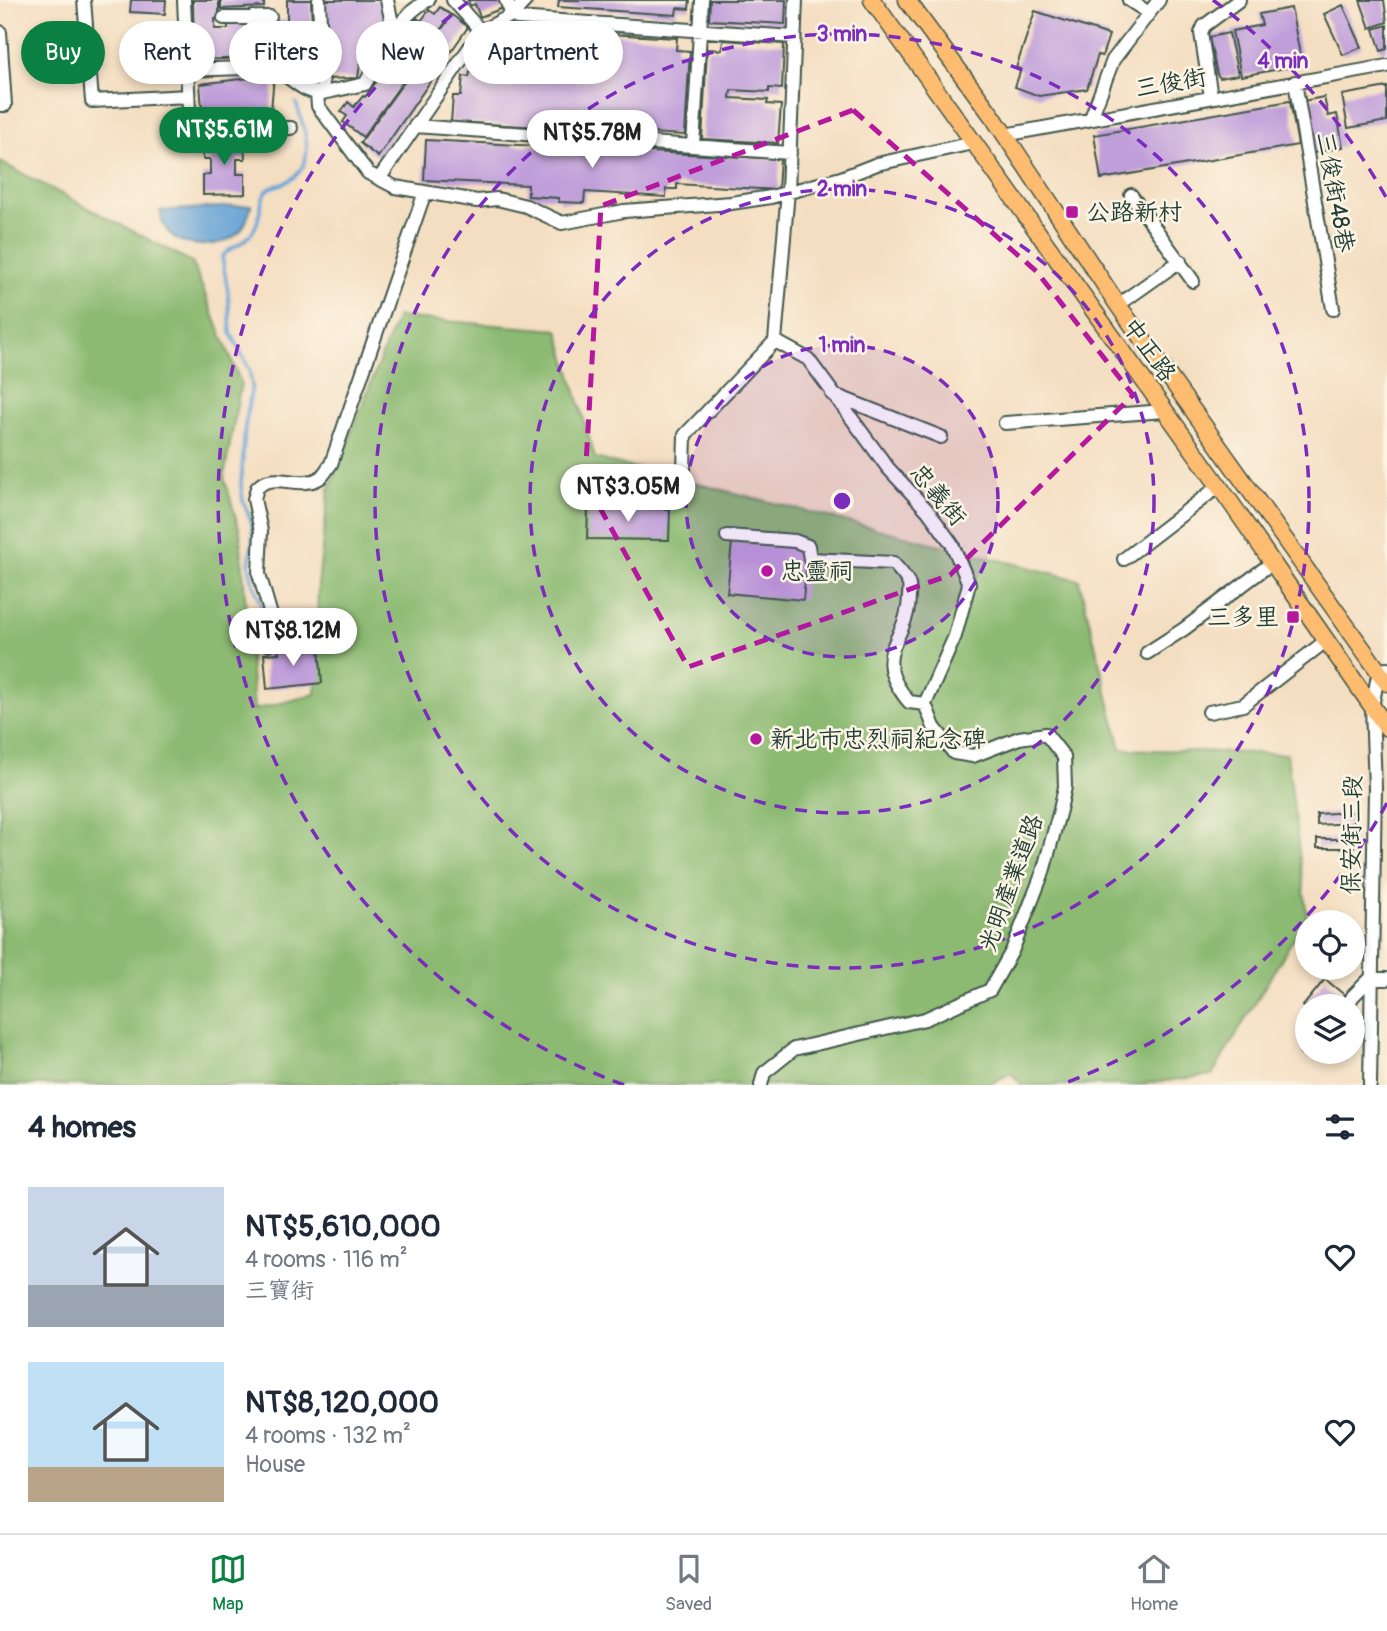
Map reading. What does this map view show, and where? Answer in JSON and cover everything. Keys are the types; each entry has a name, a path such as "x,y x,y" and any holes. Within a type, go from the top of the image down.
{"main road":[{"name":"中正路","path":"872,0 1273,562 1387,728"},
{"name":"中正路","path":"907,0 1004,135 1118,304 1384,674"},
{"path":"973,144 1004,135"}],"street":[{"path":"84,0 92,101 188,96"},
{"path":"184,0 185,21"},
{"path":"319,0 320,94 317,106 368,173 395,187 477,201 497,199 526,206 562,223 651,208 731,203 771,197 841,178 877,164 973,144"},
{"path":"387,0 392,21"},
{"path":"403,21 415,7 428,0"},
{"path":"453,0 472,21"},
{"path":"506,0 512,15 517,18 794,37"},
{"path":"500,21 512,15 526,0"},
{"path":"693,146 702,0"},
{"path":"657,502 684,469 685,435 775,341 788,191 796,0"},
{"path":"1129,0 1149,13"},
{"path":"1091,118 1113,60 1159,0"},
{"path":"1211,97 1201,33 1204,26 1239,0"},
{"path":"253,17 253,21"},
{"path":"224,18 270,17"},
{"path":"0,32 2,105"},
{"path":"379,179 463,57"},
{"name":"三俊街","path":"1004,135 1387,66"},
{"name":"三俊街48巷","path":"1295,82 1333,309"},
{"path":"188,84 191,121 195,127 205,130 291,128"},
{"path":"297,84 320,94 365,84"},
{"path":"415,126 790,153"},
{"path":"268,644 273,622 259,574 261,531 254,499 257,488 268,480 307,482 321,477 331,464 425,192"},
{"path":"1131,195 1193,281"},
{"path":"1118,304 1180,261"},
{"name":"忠義街","path":"775,341 808,359 888,468 928,511 952,544 969,584 956,636 925,704"},
{"path":"832,394 941,437"},
{"path":"1005,423 1165,411"},
{"path":"1124,559 1219,486"},
{"path":"727,536 795,541 808,546 810,559 893,563 909,585 909,610 894,642 890,664 895,685 909,702 925,704"},
{"path":"1147,653 1184,629 1273,562"},
{"path":"1209,712 1243,705 1327,640"},
{"name":"保安街三段","path":"1370,1085 1375,788 1372,707 1384,674"},
{"name":"光明產業道路","path":"761,1085 764,1073 794,1049 925,1019 990,990 1013,951 1043,872 1060,810 1065,787 1064,757 1046,734 1019,738 973,756 954,753 934,727 925,704"},
{"path":"1355,994 1370,979 1387,979"}],"highlighted area":[{"path":"853,110 1037,272 1133,395 950,575 688,667 585,481 601,206"}],"green space":[{"path":"0,162 192,262 241,383 224,477 240,532 254,710 316,694 318,584 329,489 397,317 558,330 595,458 1079,580 1121,749 1287,754 1306,910 1295,910 1295,936 1212,1075 1134,1085 1022,1085 1011,1073 988,1085 0,1085"}],"water":[{"path":"251,205 247,221 240,231 229,239 209,245 188,243 170,234 164,226 160,211"}],"building":[{"path":"131,0 166,0 165,14 130,12"},
{"path":"193,0 219,0 219,18 215,21 193,21"},
{"path":"221,0 264,0 264,7 221,9"},
{"path":"287,0 311,0 312,21 287,21"},
{"path":"324,0 381,0 384,21 356,21 356,78 342,78 342,21 325,21"},
{"path":"468,0 503,0 503,8 480,17 475,4 470,6"},
{"path":"559,0 690,0 689,9 677,8 676,15 558,7"},
{"path":"710,0 786,0 785,24 709,20"},
{"path":"1360,0 1384,0 1387,22 1370,28"},
{"path":"1343,5 1362,47 1343,55 1324,14"},
{"path":"440,7 451,15 447,21 421,21 429,10 435,14"},
{"path":"1291,8 1302,65 1241,76 1232,31 1262,25 1259,14"},
{"path":"1035,11 1109,35 1102,56 1098,55 1087,89 1039,96 1015,87 1021,69 1016,68"},
{"path":"452,15 463,23 463,34 449,54 449,21"},
{"path":"228,23 229,23 229,59 215,59 215,29 228,29"},
{"path":"1387,25 1387,49 1381,51 1374,29"},
{"path":"1229,33 1238,75 1220,78 1209,37"},
{"path":"623,35 677,38 676,50 690,51 685,135 451,122 453,96 461,96 463,76 463,84 623,84"},
{"path":"723,40 784,44 782,89 769,88 769,92 731,90 730,98 768,100 767,104 781,105 778,143 702,139 707,49 722,50"},
{"path":"229,80 229,84 273,84 271,111 241,119 203,120 200,84"},
{"path":"374,84 401,84 363,137 343,122 347,116 341,112 348,102 354,107"},
{"path":"402,84 429,84 378,157 360,143"},
{"path":"1387,87 1387,121 1348,128 1342,95"},
{"path":"1324,97 1328,116 1337,114 1343,147 1313,153 1303,101"},
{"path":"1290,101 1298,145 1101,179 1094,135"},
{"path":"203,140 244,140 245,159 237,159 237,174 245,174 245,194 203,195 203,175 210,174 210,159 203,159"},
{"path":"426,140 780,159 778,190 677,184 677,189 666,189 666,197 585,192 584,203 559,202 559,198 528,196 528,185 424,180"},
{"path":"588,508 670,509 669,540 587,539"},
{"name":"忠靈祠","path":"732,542 808,549 803,600 727,593"},
{"path":"305,647 306,650 319,648 322,683 267,689 264,654"},
{"path":"1354,812 1354,823 1317,825 1317,814"},
{"path":"1317,839 1354,839 1354,848 1317,848"},
{"path":"1326,980 1343,994 1313,994"}],"waterway":[{"path":"264,625 249,565 252,523 243,501 241,485 245,426 252,386 249,369 231,333 222,257 251,234 257,224 267,191 288,181 303,165 307,145 296,103"}],"place":[{"name":"公路新村","path":"1072,212"},
{"name":"忠靈祠","path":"767,571"},
{"name":"三多里","path":"1293,617"},
{"name":"新北市忠烈祠紀念碑","path":"756,739"}]}
